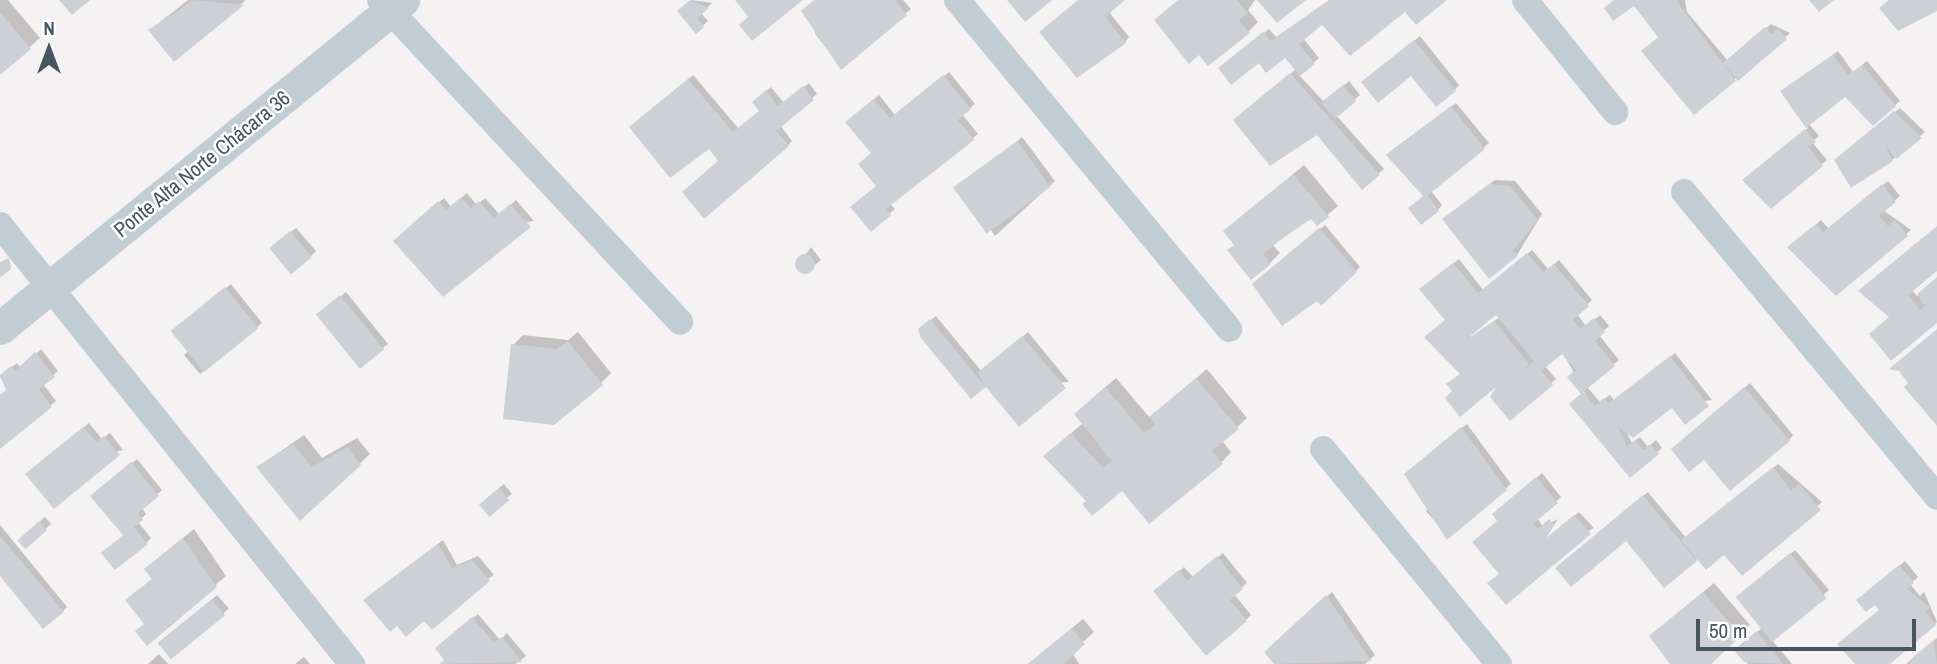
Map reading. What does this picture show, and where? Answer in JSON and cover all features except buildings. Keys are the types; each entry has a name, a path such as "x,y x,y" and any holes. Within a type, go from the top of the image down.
{"street":[{"path":"957,0 1229,329"},
{"path":"1525,0 1615,112"},
{"path":"391,4 680,322"},
{"name":"Ponte Alta Norte Chácara 36","path":"0,328 391,4"},
{"path":"1684,192 1937,497"},
{"path":"0,225 352,664"},
{"path":"1323,449 1499,664"}]}
